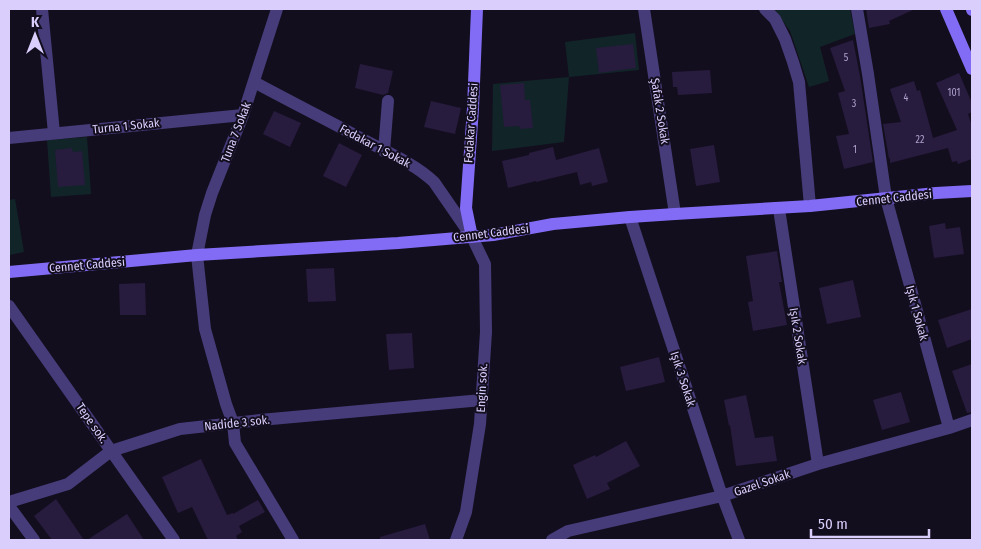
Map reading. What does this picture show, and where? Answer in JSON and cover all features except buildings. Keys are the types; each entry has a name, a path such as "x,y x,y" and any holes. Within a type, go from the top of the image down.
{"street":[{"path":"42,9 54,133"},
{"name":"Tuna 7 Sokak","path":"277,9 243,115 207,208 197,255 205,329 233,423 235,443 293,540"},
{"name":"Fedakar Caddesi","path":"472,236 466,208 477,9"},
{"name":"Şafak 2 Sokak","path":"644,9 675,214"},
{"path":"765,9 775,20 785,39 799,82 810,206"},
{"name":"Işık 1 Sokak","path":"857,9 886,198 949,428"},
{"path":"946,9 972,68"},
{"name":"Fedakar 1 Sokak","path":"254,82 419,170 434,182 472,236"},
{"path":"384,151 388,101"},
{"name":"Turna 1 Sokak","path":"9,138 243,115"},
{"name":"Cennet Caddesi","path":"9,272 197,255 398,243 493,235 553,224 630,217 779,209 972,191"},
{"name":"Işık 2 Sokak","path":"779,209 818,464"},
{"name":"Işık 3 Sokak","path":"630,217 722,496 739,540"},
{"name":"Engin sok.","path":"456,540 466,512 480,424 486,332 485,264 472,236"},
{"name":"Tepe sok.","path":"9,306 174,540"},
{"name":"Nadide 3 sok.","path":"9,504 68,484 111,451 180,429 482,400"},
{"name":"Gazel Sokak","path":"552,540 722,496 818,464 972,420"},
{"path":"9,504 34,540"}],"green space":[{"path":"774,9 850,9 855,34 820,47 829,81 809,87 790,31"},
{"path":"635,33 639,70 569,77 565,42"},
{"path":"569,77 564,142 492,151 493,84"},
{"path":"87,137 91,194 51,197 47,140"},
{"path":"15,199 24,252 9,255 9,200"}]}
